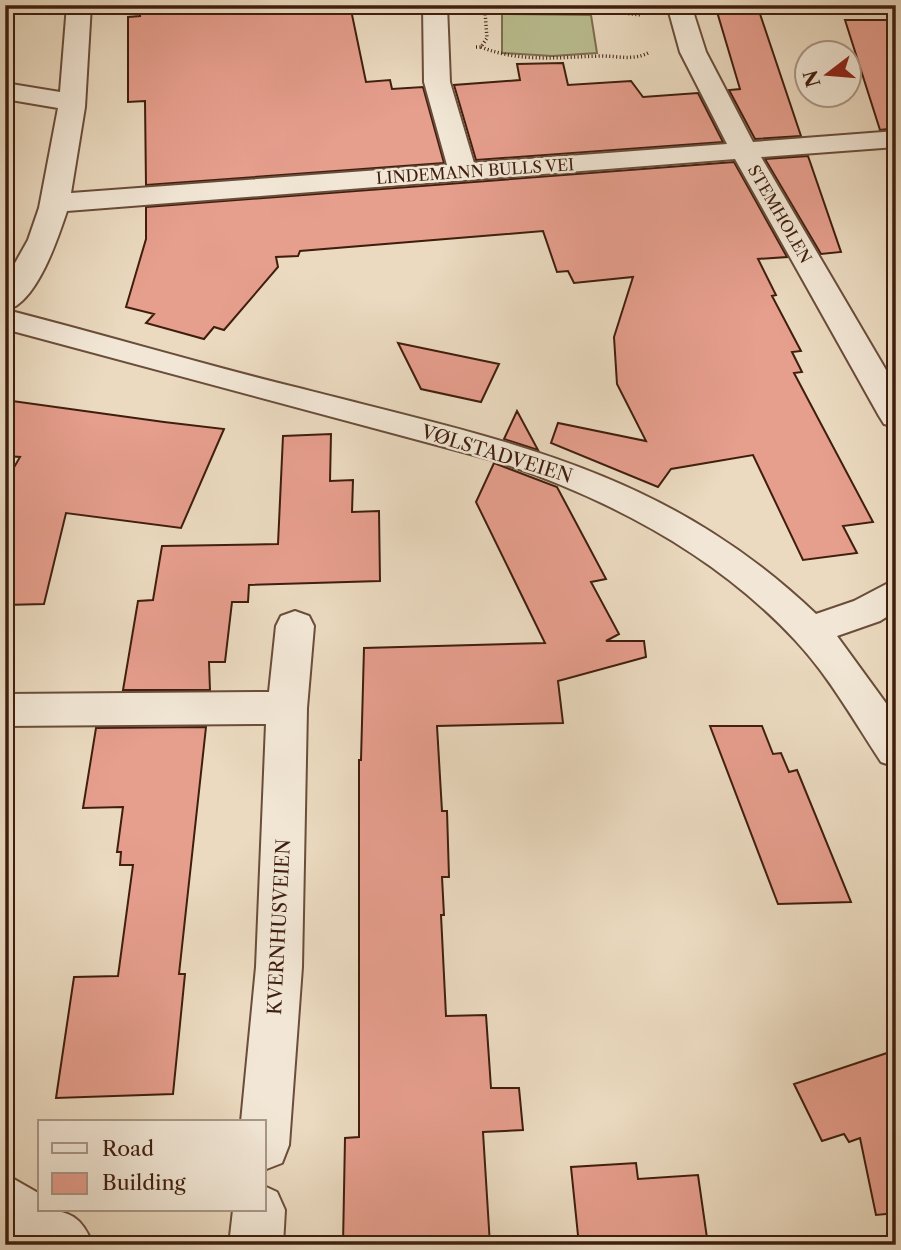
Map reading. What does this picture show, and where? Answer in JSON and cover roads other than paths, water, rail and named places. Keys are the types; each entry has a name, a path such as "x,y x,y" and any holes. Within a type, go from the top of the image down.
{"street":[{"path":"5,300 28,272 55,203 67,149 79,5"},
{"path":"435,5 437,82 463,171"},
{"name":"STEMHOLEN","path":"679,5 693,52 744,152 896,416"},
{"path":"5,91 70,102"},
{"name":"LINDEMANN BULLS VEI","path":"55,203 896,139"},
{"name":"VØLSTADVEIEN","path":"5,319 560,470 656,515 760,586 810,631 896,750"},
{"path":"810,631 867,611 896,593"},
{"name":"KVERNHUSVEIEN","path":"266,1121 279,967 287,708 295,626"},
{"path":"5,710 287,708"},
{"path":"5,1200 67,1245"},
{"path":"256,1245 259,1212"}]}
